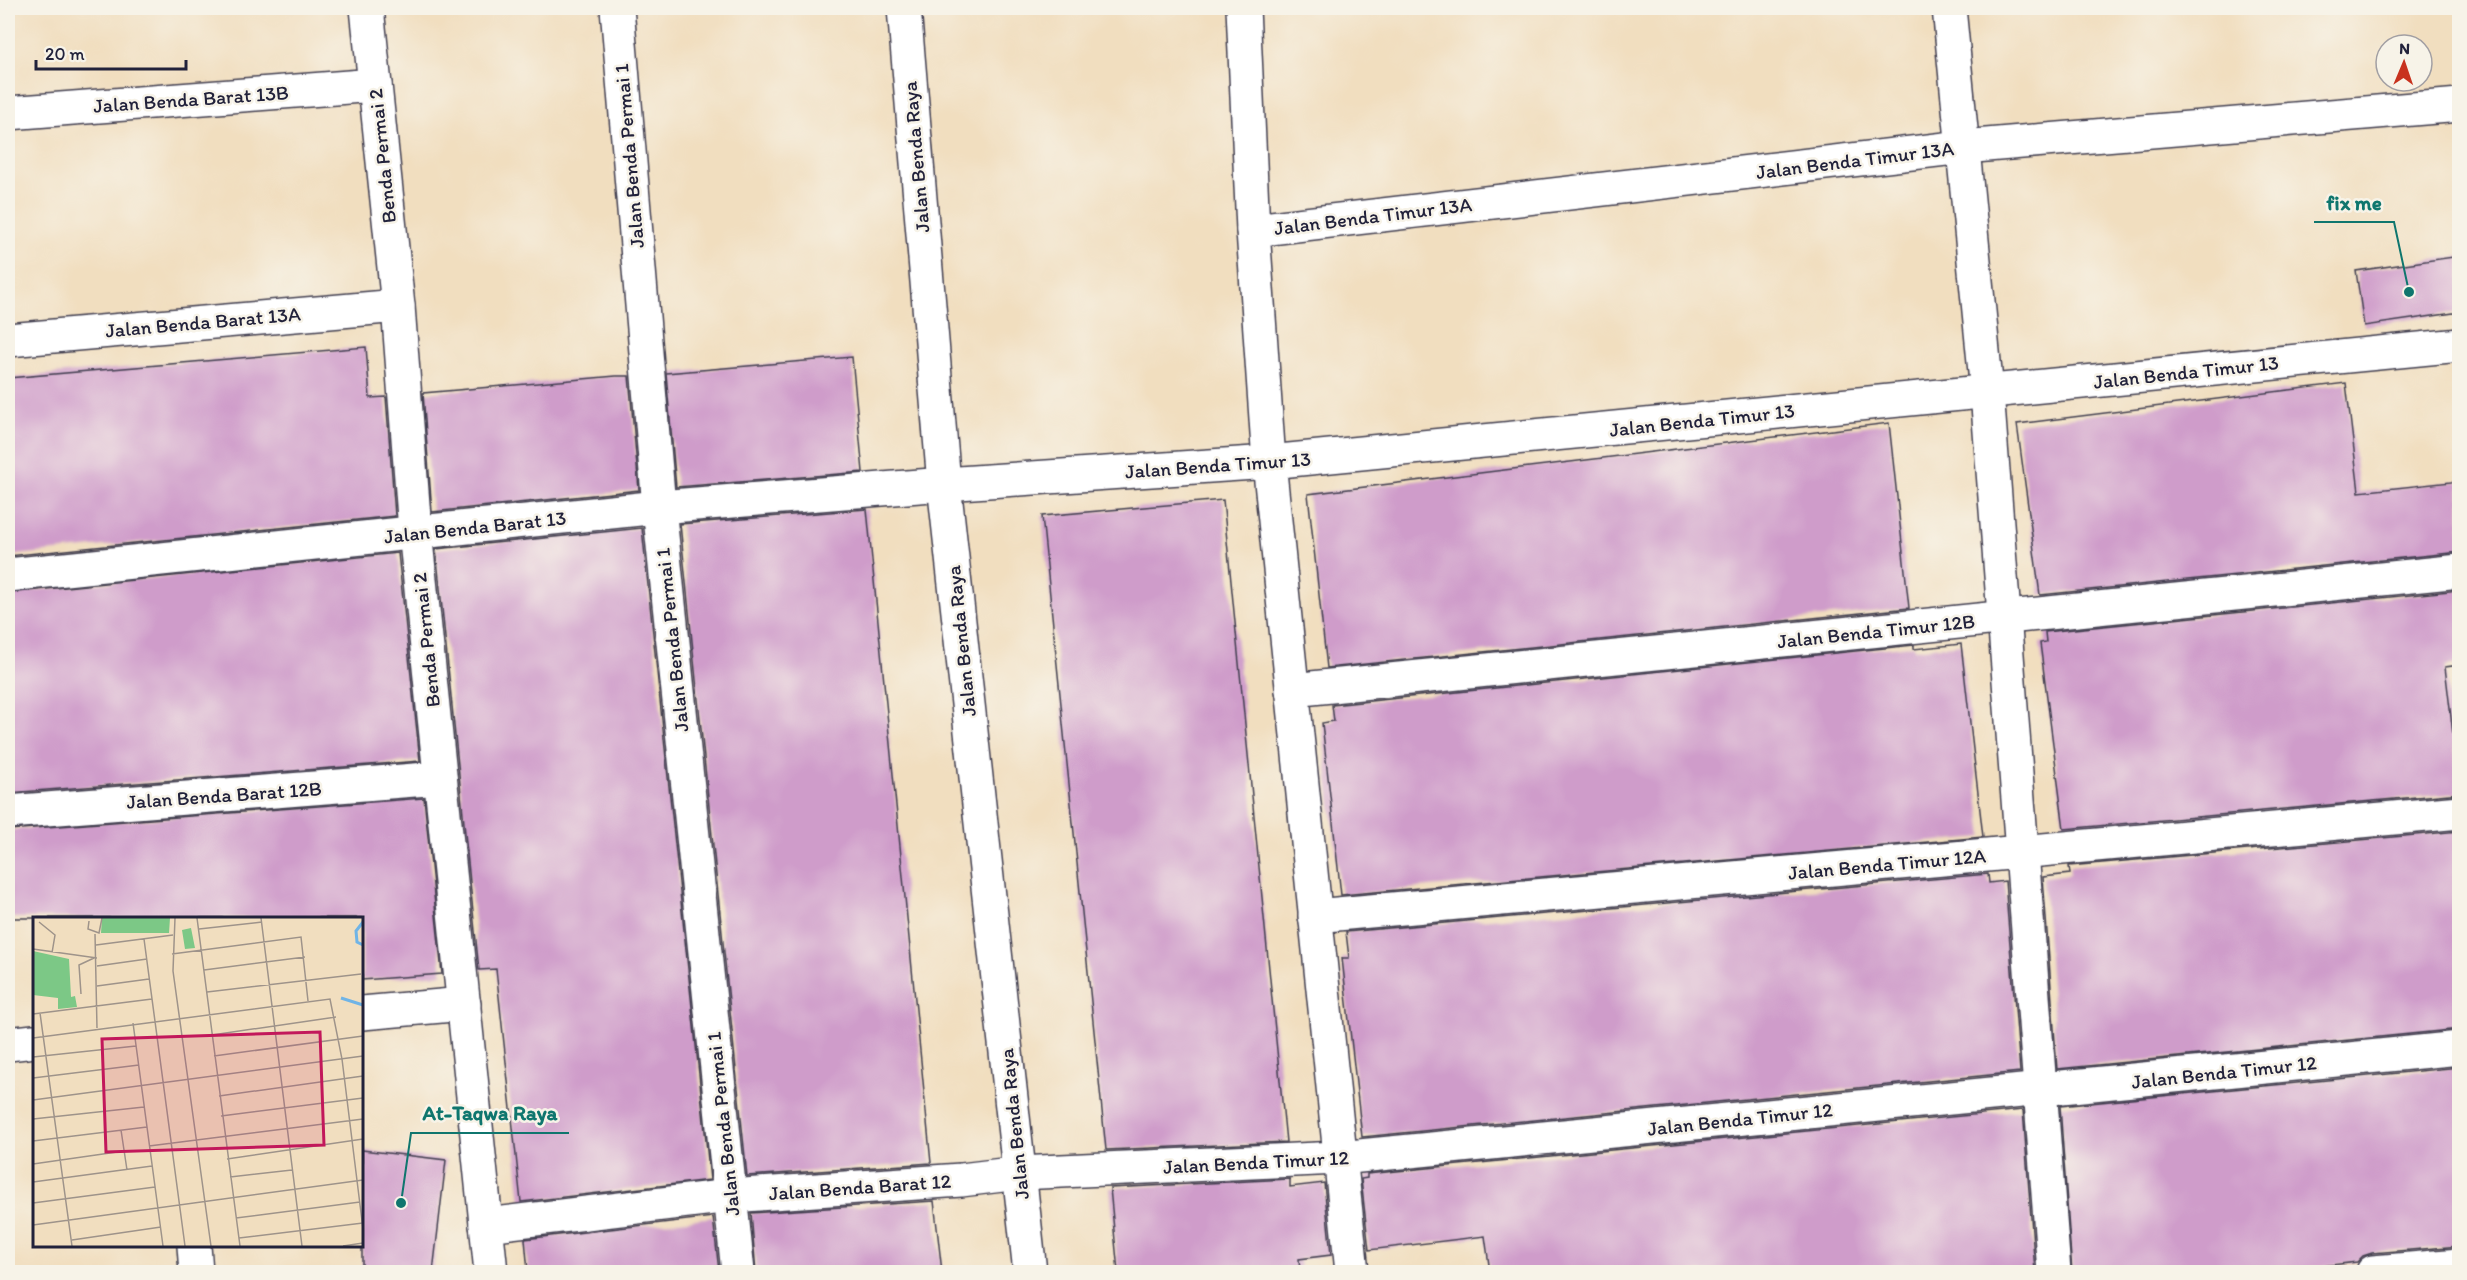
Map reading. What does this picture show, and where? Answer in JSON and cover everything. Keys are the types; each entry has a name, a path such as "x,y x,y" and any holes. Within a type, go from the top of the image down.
{"street":[{"name":"Benda Permai 2","path":"367,8 398,306 415,531 491,1272"},
{"name":"Jalan Benda Permai 1","path":"617,8 659,507 738,1272"},
{"name":"Jalan Benda Raya","path":"904,8 944,484 1030,1272"},
{"path":"1243,8 1253,230 1269,462 1352,1272"},
{"path":"1950,8 1987,392 2054,1272"},
{"name":"Jalan Benda Barat 13B","path":"8,113 375,85"},
{"name":"Jalan Benda Timur 13A","path":"1253,230 1963,147 2460,105"},
{"name":"Jalan Benda Barat 13A","path":"8,340 398,306"},
{"name":"Jalan Benda Timur 13","path":"944,484 1269,462 2460,345"},
{"name":"Jalan Benda Barat 13","path":"8,575 659,507 944,484"},
{"name":"Jalan Benda Timur 12B","path":"1292,690 2460,571"},
{"name":"Jalan Benda Barat 12B","path":"8,812 440,778"},
{"name":"Jalan Benda Timur 12A","path":"1315,916 2460,812"},
{"path":"363,1013 464,1004"},
{"path":"8,1044 33,1041"},
{"name":"Jalan Benda Timur 12","path":"1019,1173 1340,1158 2460,1048"},
{"name":"Jalan Benda Barat 12","path":"486,1225 730,1196 961,1180 1019,1173"},
{"path":"194,1247 196,1272"},
{"path":"2373,1272 2460,1265"}],"building":[{"path":"2460,256 2460,312 2364,326 2356,271"},
{"path":"366,347 370,398 386,397 395,516 8,556 8,378"},
{"path":"852,357 863,472 676,487 666,373"},
{"path":"629,376 639,490 432,512 423,393"},
{"path":"2346,383 2359,492 2460,481 2460,552 2040,595 2017,424"},
{"path":"1889,423 1909,608 1327,668 1308,494"},
{"path":"1223,500 1286,1142 1106,1150 1042,516"},
{"path":"867,509 931,1163 747,1176 680,524"},
{"path":"642,528 710,1180 521,1202 496,969 479,970 436,549"},
{"path":"398,553 420,761 8,793 8,593"},
{"path":"2460,590 2460,665 2445,667 2460,793 2064,829 2040,643 2046,642 2045,632"},
{"path":"1961,644 1983,837 1341,895 1322,723 1334,721 1332,705 1914,645 1914,649"},
{"path":"424,798 442,974 363,980 363,917 8,918 8,830"},
{"path":"2460,831 2460,1029 2057,1069 2043,877 2070,874 2069,866"},
{"path":"1988,874 1989,883 2005,881 2020,1072 1362,1137 1342,958 1349,958 1346,932"},
{"path":"2460,1067 2460,1246 2372,1253 2363,1256 2357,1262 2271,1272 2072,1272 2060,1106"},
{"path":"2023,1110 2035,1272 1490,1272 1485,1236 1369,1250 1361,1179 1367,1178 1367,1174"},
{"path":"363,1150 446,1160 433,1272 362,1272"},
{"path":"1290,1179 1290,1187 1324,1183 1331,1255 1299,1259 1300,1272 1118,1272 1110,1188"},
{"path":"934,1201 942,1272 756,1272 751,1213"},
{"path":"713,1217 719,1272 528,1272 525,1239"}],"place":[{"name":"fix me","path":"2409,292"},
{"name":"At-Taqwa Raya","path":"401,1203"}]}
